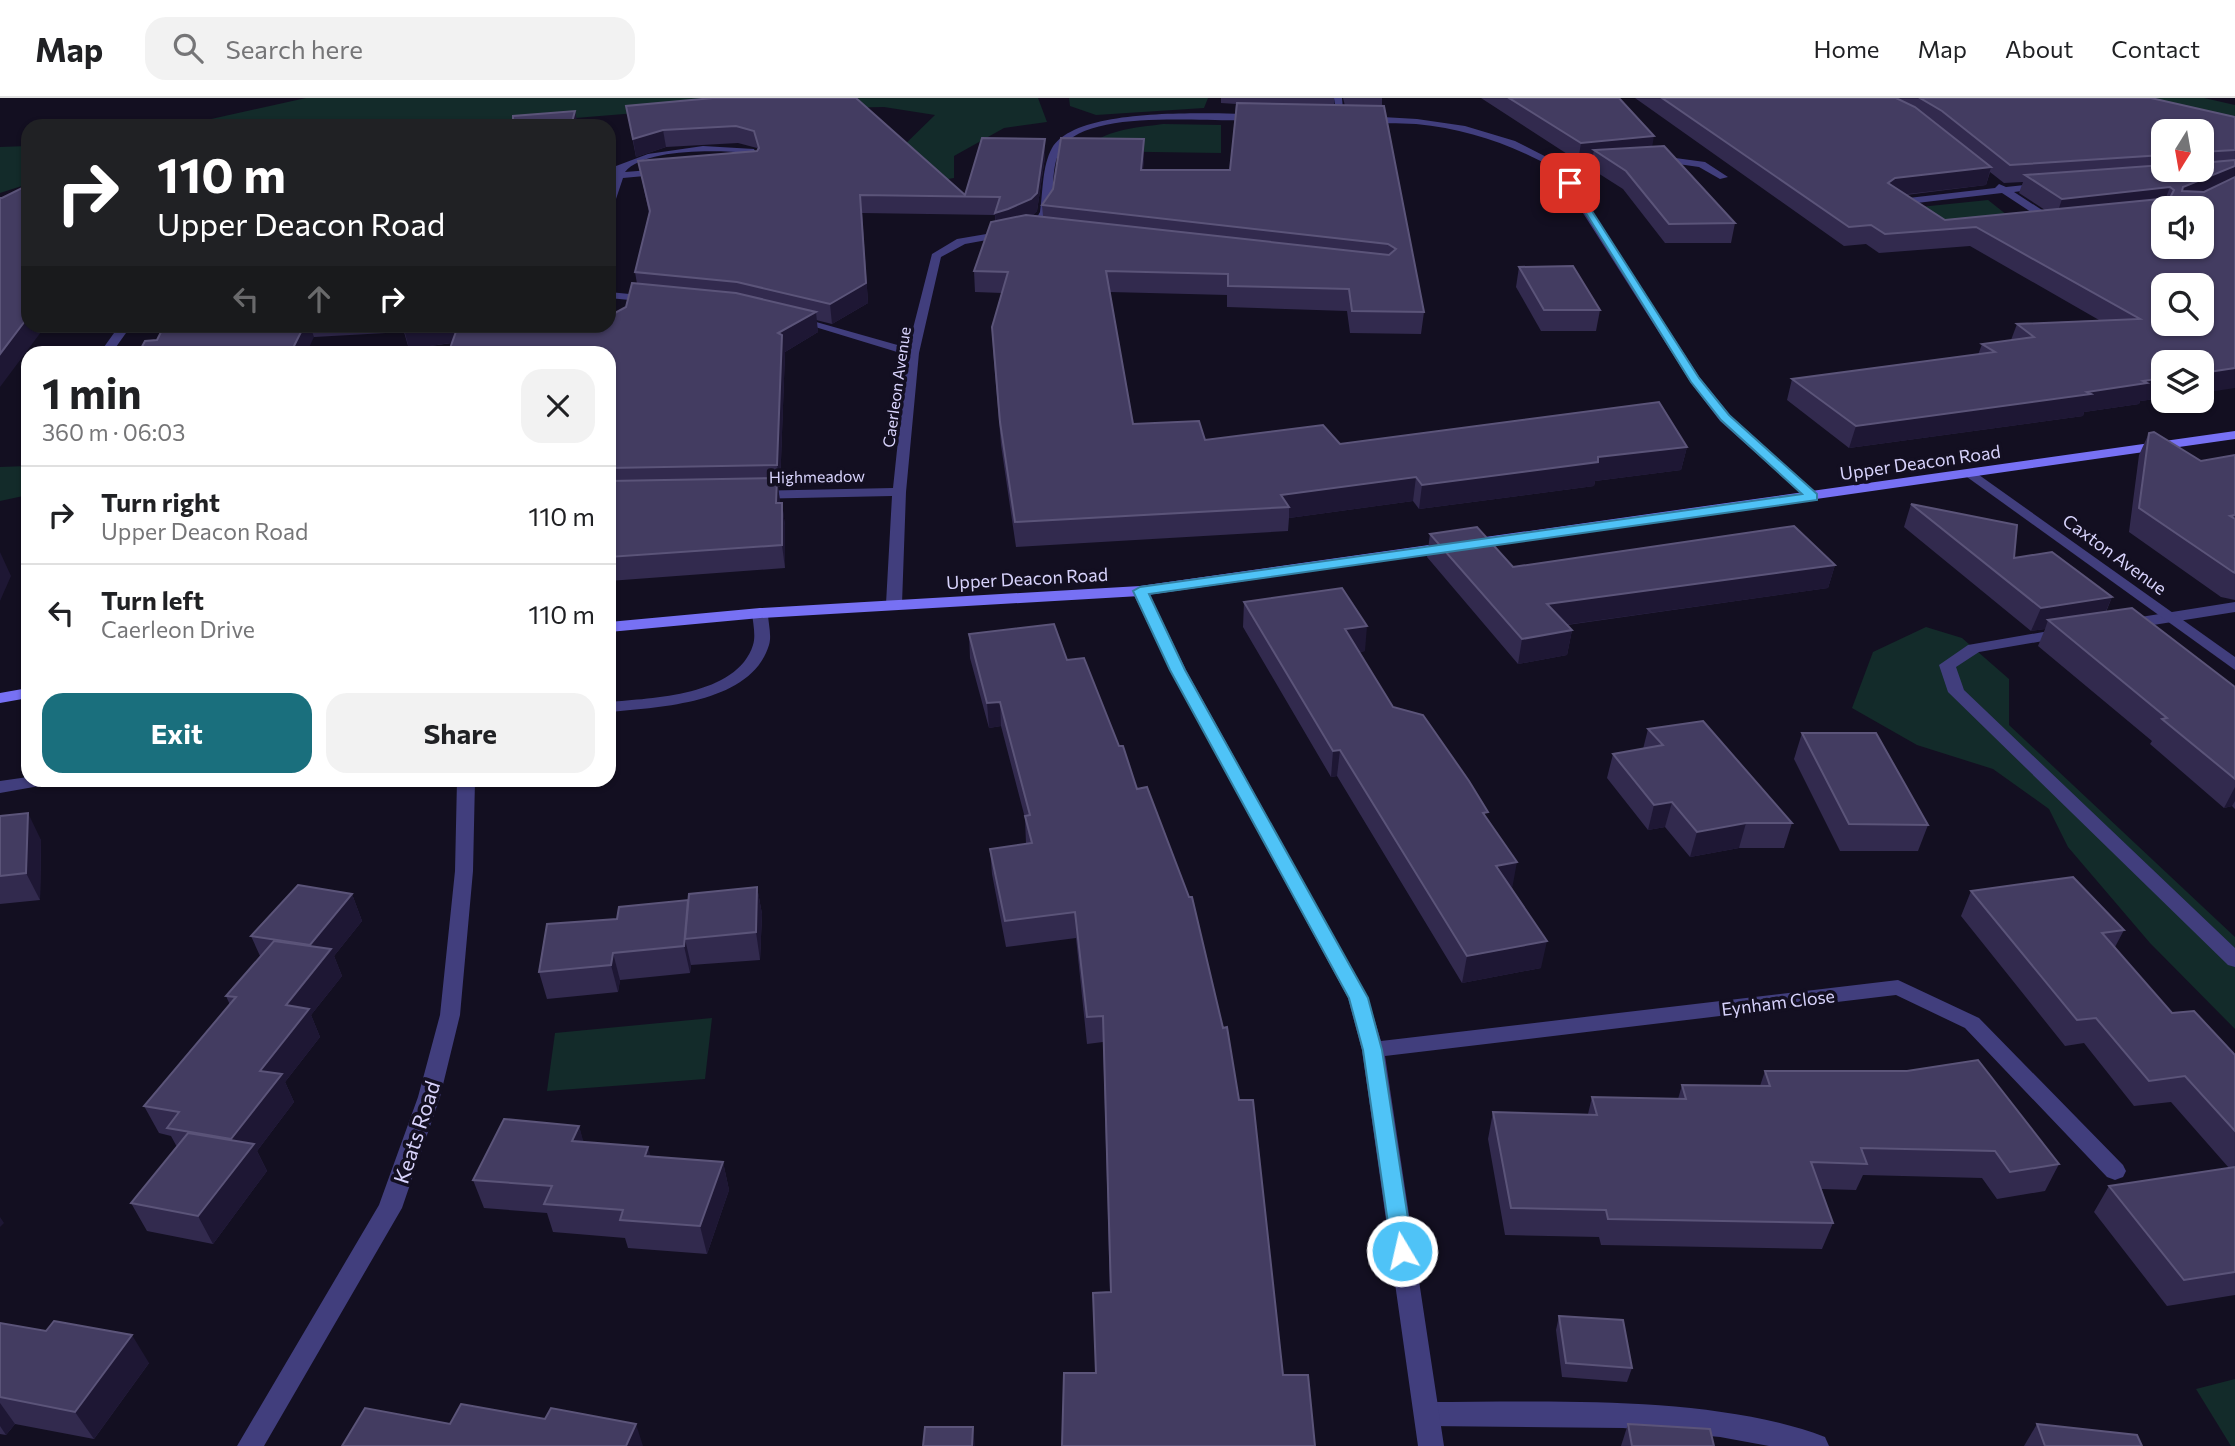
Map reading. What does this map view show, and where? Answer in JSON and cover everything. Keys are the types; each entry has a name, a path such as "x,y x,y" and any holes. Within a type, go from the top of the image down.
{"street":[{"path":"1338,98 1341,118"},
{"name":"Caerleon Avenue","path":"894,604 899,492 913,353 936,256 944,247 1037,228 1045,212 1058,147 1067,137 1081,131 1127,119 1167,116 1274,117"},
{"path":"1328,118 1417,122 1489,134 1524,145 1559,167 1695,380 1725,418 1812,497"},
{"path":"616,171 645,156 734,148 751,151 756,164 737,166"},
{"path":"1637,159 1680,160 1702,164 1723,177"},
{"path":"1559,167 1624,160"},
{"path":"616,171 679,171"},
{"path":"1990,180 2053,223"},
{"path":"1910,215 1890,202 2056,185"},
{"path":"2041,224 2066,222"},
{"path":"616,296 660,300"},
{"path":"778,315 913,353"},
{"name":"Upper Deacon Road","path":"616,626 760,613 1140,591 2235,435"},
{"name":"Caxton Avenue","path":"1972,474 2235,665"},
{"name":"Highmeadow","path":"733,495 899,492"},
{"path":"1140,591 1178,670 1358,998 1373,1050 1431,1446"},
{"path":"2115,626 2235,607"},
{"path":"616,706 703,694 743,675 761,645 760,613"},
{"path":"2088,630 1974,648 1947,665 1956,692 2235,960"},
{"path":"0,698 21,694"},
{"path":"0,786 21,783"},
{"name":"Keats Road","path":"250,1446 390,1208 429,1097 450,1015 464,871 466,787"},
{"name":"Eynham Close","path":"1373,1050 1898,988 1972,1023 2115,1171"},
{"path":"1427,1413 1661,1417 1729,1425 1816,1446"}],"green space":[{"path":"306,98 1038,98 1047,122 1004,128 954,156 954,178 930,182 895,154 935,115 884,107 838,108 806,99 563,119 212,119"},
{"path":"1069,98 1208,98 1204,108 1096,115 1070,106"},
{"path":"2148,98 2204,98 2235,105 2235,118"},
{"path":"1163,124 1221,125 1221,153 1083,151 1110,134"},
{"path":"21,146 21,186 0,193 0,147"},
{"path":"1988,200 2012,219 1944,225 1920,207"},
{"path":"21,466 21,496 0,501 0,467"},
{"path":"1926,627 1962,638 2009,679 2009,725 2235,937 2235,1029 2150,943 2068,847 2049,809 1993,769 1917,745 1852,708 1873,652"},
{"path":"712,1018 705,1079 547,1091 555,1033"},
{"path":"2235,1379 2235,1446 2231,1446 2196,1389"}],"building":[{"path":"713,98 856,98 965,195 982,138 1045,139 1037,193 1031,199 995,213 1000,197 860,195 866,283 830,304 737,282 635,272 650,211 638,161 757,151 759,148 754,131 736,126 663,130 633,139 626,106"},
{"path":"1509,98 1619,98 1654,136 1581,143"},
{"path":"1662,98 1896,98 1915,107 1991,167 1895,178 1888,183 1945,220 2151,200 2151,259 2214,259 2214,196 2171,196 2174,190 2170,187 2062,199 2025,175 2151,166 2151,182 2195,182 2183,187 2182,191 2204,192 2235,177 2235,368 2214,371 2214,350 2151,350 2151,380 2143,381 2147,383 2087,392 2091,394 1856,426 1792,379 1995,352 1982,344 2034,337 2017,324 2140,319 1976,227 1885,234 1871,225 1849,227"},
{"path":"1920,98 2151,98 2235,117 2235,150 2214,151 2214,119 2151,119 2151,156 2010,165 1942,111"},
{"path":"1237,103 1384,106 1424,312 1352,311 1349,289 1228,286 1228,274 1106,271 1133,424 1199,421 1205,440 1323,425 1340,444 1659,402 1687,447 1598,457 1598,462 1422,485 1416,477 1281,495 1289,507 1015,522 1000,422 992,327 1008,272 974,271 991,222 1026,215 1389,255 1396,249 1388,244 1042,205 1053,189 1061,138 1144,139 1141,170 1230,170"},
{"path":"575,111 573,119 513,119 513,116"},
{"path":"1664,146 1735,223 1669,224 1626,171 1594,150"},
{"path":"2235,160 2235,166 2214,174 2214,162"},
{"path":"21,188 21,326 0,354 0,198"},
{"path":"1573,266 1600,310 1544,310 1519,267"},
{"path":"632,283 736,293 816,312 778,333 782,335 777,465 616,468 616,346 451,346 456,333 616,333 616,312 626,307"},
{"path":"160,333 300,333 294,346 142,346 145,341 157,340"},
{"path":"2154,432 2201,461 2235,455 2235,515 2230,516 2235,519 2235,573 2139,508 2149,433"},
{"path":"777,478 776,503 782,503 782,545 616,557 616,481"},
{"path":"1911,504 2017,525 2014,558 2052,552 2112,597 2041,608"},
{"path":"1794,526 1835,565 1547,604 1572,630 1522,639 1430,534 1477,527 1513,567"},
{"path":"1342,588 1367,626 1345,629 1393,707 1423,715 1469,781 1488,812 1483,813 1517,862 1496,866 1547,941 1467,956 1340,750 1333,751 1244,602"},
{"path":"2132,608 2235,687 2235,779 2162,719 2167,718 2048,620"},
{"path":"1054,624 1067,660 1084,658 1119,746 1123,746 1137,789 1147,787 1189,897 1192,897 1223,1028 1227,1027 1239,1100 1253,1100 1283,1375 1308,1375 1315,1446 1062,1446 1064,1373 1096,1373 1093,1293 1111,1292 1103,1016 1087,1017 1075,912 1005,921 990,849 1032,843 1025,816 1030,815 1000,702 987,703 969,634"},
{"path":"1703,721 1792,823 1746,823 1697,832 1672,802 1654,805 1613,754 1663,745 1648,729"},
{"path":"1802,733 1876,733 1928,825 1849,824"},
{"path":"28,813 26,873 0,876 0,816"},
{"path":"2073,877 2124,930 2102,933 2172,1013 2194,1011 2235,1055 2235,1131 2185,1076 2149,1081 2096,1018 2077,1020 1971,891"},
{"path":"298,885 352,894 310,945 251,936"},
{"path":"757,887 756,932 685,939 689,894"},
{"path":"688,900 684,946 613,953 611,965 539,972 547,924 617,919 619,907"},
{"path":"274,941 331,949 286,1005 309,1009 260,1071 282,1074 231,1139 167,1128 179,1112 144,1106 236,997 226,996"},
{"path":"1978,1060 2059,1164 2010,1172 1995,1151 1861,1148 1867,1164 1811,1162 1833,1223 1608,1219 1606,1210 1511,1208 1493,1112 1597,1115 1592,1097 1686,1099 1682,1085 1770,1086 1765,1071 1907,1071"},
{"path":"504,1119 579,1126 572,1141 648,1147 645,1156 723,1162 700,1226 620,1220 623,1210 544,1204 552,1186 473,1180"},
{"path":"188,1133 254,1144 198,1216 131,1203"},
{"path":"2235,1167 2235,1272 2184,1280 2109,1186"},
{"path":"1559,1316 1623,1320 1632,1368 1566,1363"},
{"path":"54,1321 132,1335 75,1412 0,1397 0,1323 46,1331"},
{"path":"461,1404 545,1419 551,1408 636,1424 626,1446 342,1446 365,1408 450,1424"},
{"path":"1628,1424 1710,1429 1714,1446 1632,1446"},
{"path":"2037,1424 2137,1435 2142,1446 2045,1446"},
{"path":"925,1427 973,1427 972,1446 923,1446"}],"route":[{"path":"1402,1251 1373,1050 1358,998 1178,670 1140,591 1812,497 1725,418 1695,380 1570,183"}]}
